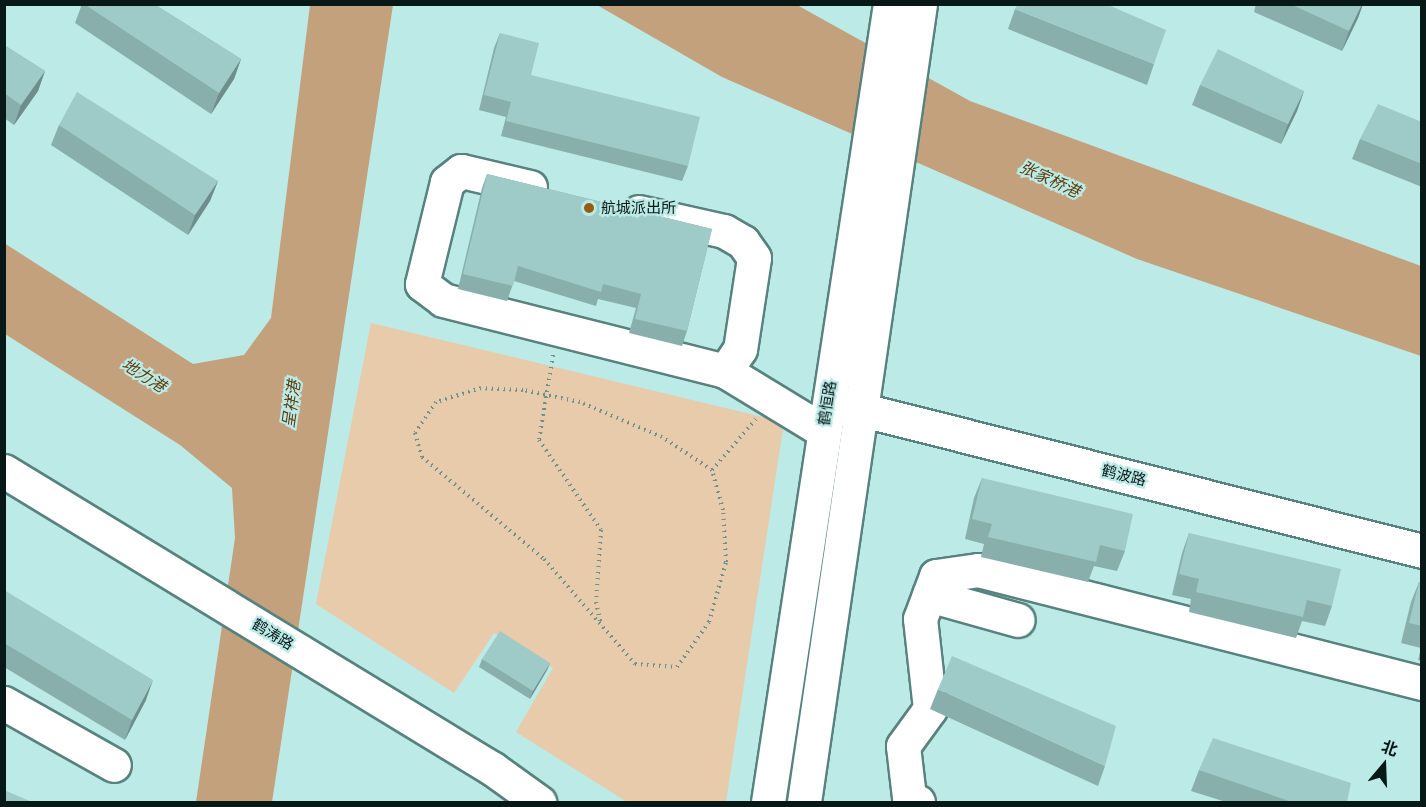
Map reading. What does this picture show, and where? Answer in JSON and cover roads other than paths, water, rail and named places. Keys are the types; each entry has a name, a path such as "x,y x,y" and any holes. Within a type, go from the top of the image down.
{"street":[{"name":"鹤恒路","path":"768,802 865,159 896,25 920,4"},
{"name":"鹤恒路","path":"804,802 865,410 896,175 896,25"},
{"name":"鹤波路","path":"564,194 461,171 447,182 422,284 443,300 725,371 772,400 825,416 865,410 1422,550"},
{"path":"610,205 724,231 748,250 754,258 740,348 725,371"},
{"name":"鹤涛路","path":"4,471 332,670 539,802"},
{"path":"918,802 909,797 903,746 930,709 920,619 936,576 978,570 1422,683"},
{"path":"929,595 1018,621"},
{"path":"4,703 114,765"}],"water":[{"path":"310,5 393,5 272,802 196,802 235,538 232,488 180,445 5,334 4,243 193,364 244,355 271,318"},
{"name":"张家桥港","path":"597,5 797,5 970,101 1421,266 1421,356 1137,259 722,77"}],"place":[{"name":"航城派出所","path":"589,208"}],"water label":[{"name":"地力港","path":"144,375"},
{"name":"呈祥港","path":"291,404"}]}
